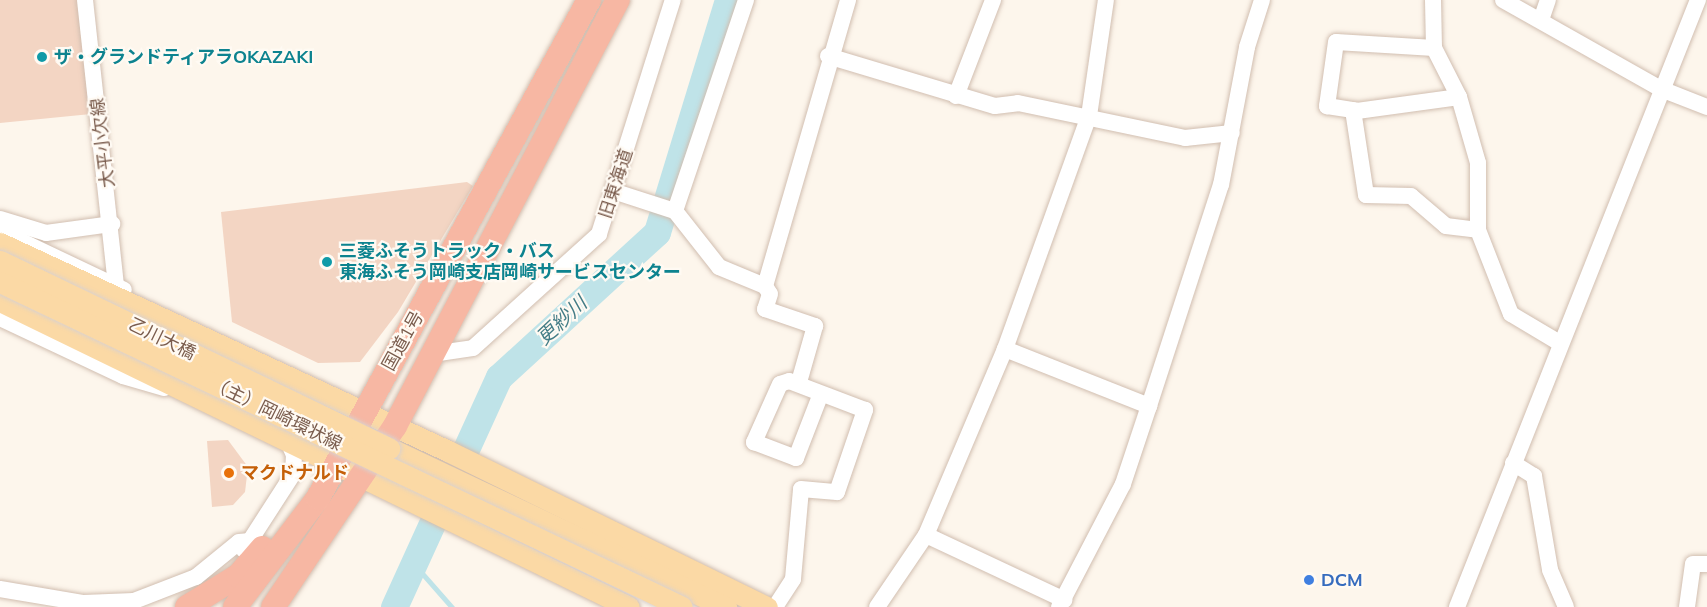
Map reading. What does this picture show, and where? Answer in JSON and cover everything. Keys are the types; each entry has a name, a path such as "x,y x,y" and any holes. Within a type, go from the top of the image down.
{"highway":[{"name":"国道1号","path":"235,607 301,523 331,460 358,411 416,319 589,0"},
{"name":"国道1号","path":"273,607 392,437 432,354 618,0"},
{"path":"187,607 208,595 251,561 331,460"}],"main road":[{"path":"0,243 358,411 392,437 411,459 720,604"},
{"name":"乙川大橋","path":"0,261 392,437"},
{"name":"（主）岡崎環状線","path":"0,282 682,607"},
{"path":"0,301 124,364 286,437 629,607"},
{"path":"392,437 448,451 767,607"}],"street":[{"name":"大平小欠線","path":"85,0 112,224 116,286"},
{"name":"旧東海道","path":"432,354 474,348 599,234 616,192 674,0"},
{"path":"675,211 746,0"},
{"path":"765,286 828,56 848,0"},
{"path":"956,96 993,0"},
{"path":"877,607 926,535 1005,349 1089,116 1106,0"},
{"path":"926,535 1062,604 1123,484 1149,406 1221,184 1232,134 1246,47 1262,0"},
{"path":"1433,0 1434,48 1459,97 1478,163 1478,230 1511,314 1558,342"},
{"path":"1503,0 1661,89 1707,107"},
{"path":"1541,20 1548,0"},
{"path":"1457,607 1558,342 1698,0"},
{"path":"1434,48 1336,42 1327,106 1353,110 1459,97"},
{"path":"828,56 995,106 1018,103 1089,116 1185,138 1232,134"},
{"path":"1353,110 1366,195 1411,196 1446,226 1478,230"},
{"path":"616,192 675,211 719,267 765,286 770,294 765,309 815,326 800,382"},
{"path":"0,219 46,233 112,224"},
{"path":"0,231 116,286 209,335 239,357"},
{"path":"0,318 123,376 205,400"},
{"path":"1005,349 1149,406"},
{"path":"775,607 793,579 801,489 837,492 865,410 820,396 800,382 780,384 754,442 796,458 820,396"},
{"path":"208,595 250,541 296,468 286,437"},
{"path":"1513,463 1534,476 1550,570 1566,607"},
{"path":"0,589 84,603 134,601 196,577 239,542 250,541"},
{"path":"1687,607 1700,564"}],"building":[{"name":"ザ・グランドティアラOKAZAKI","path":"0,0 79,0 91,114 0,123"},
{"name":"三菱ふそうトラック・バス 東海ふそう岡崎支店岡崎サービスセンター","path":"467,182 473,186 398,312 360,362 318,363 232,322 221,212"},
{"name":"マクドナルド","path":"228,440 248,467 245,492 233,505 212,507 207,441"}],"waterway":[{"name":"更紗川","path":"394,607 499,377 657,232 728,0"},
{"path":"416,566 452,607"}],"place":[{"name":"ザ・グランドティアラOKAZAKI","path":"42,57"},
{"name":"三菱ふそうトラック・バス 東海ふそう岡崎支店岡崎サービスセンター","path":"327,262"},
{"name":"マクドナルド","path":"229,473"},
{"name":"DCM","path":"1309,580"}]}
